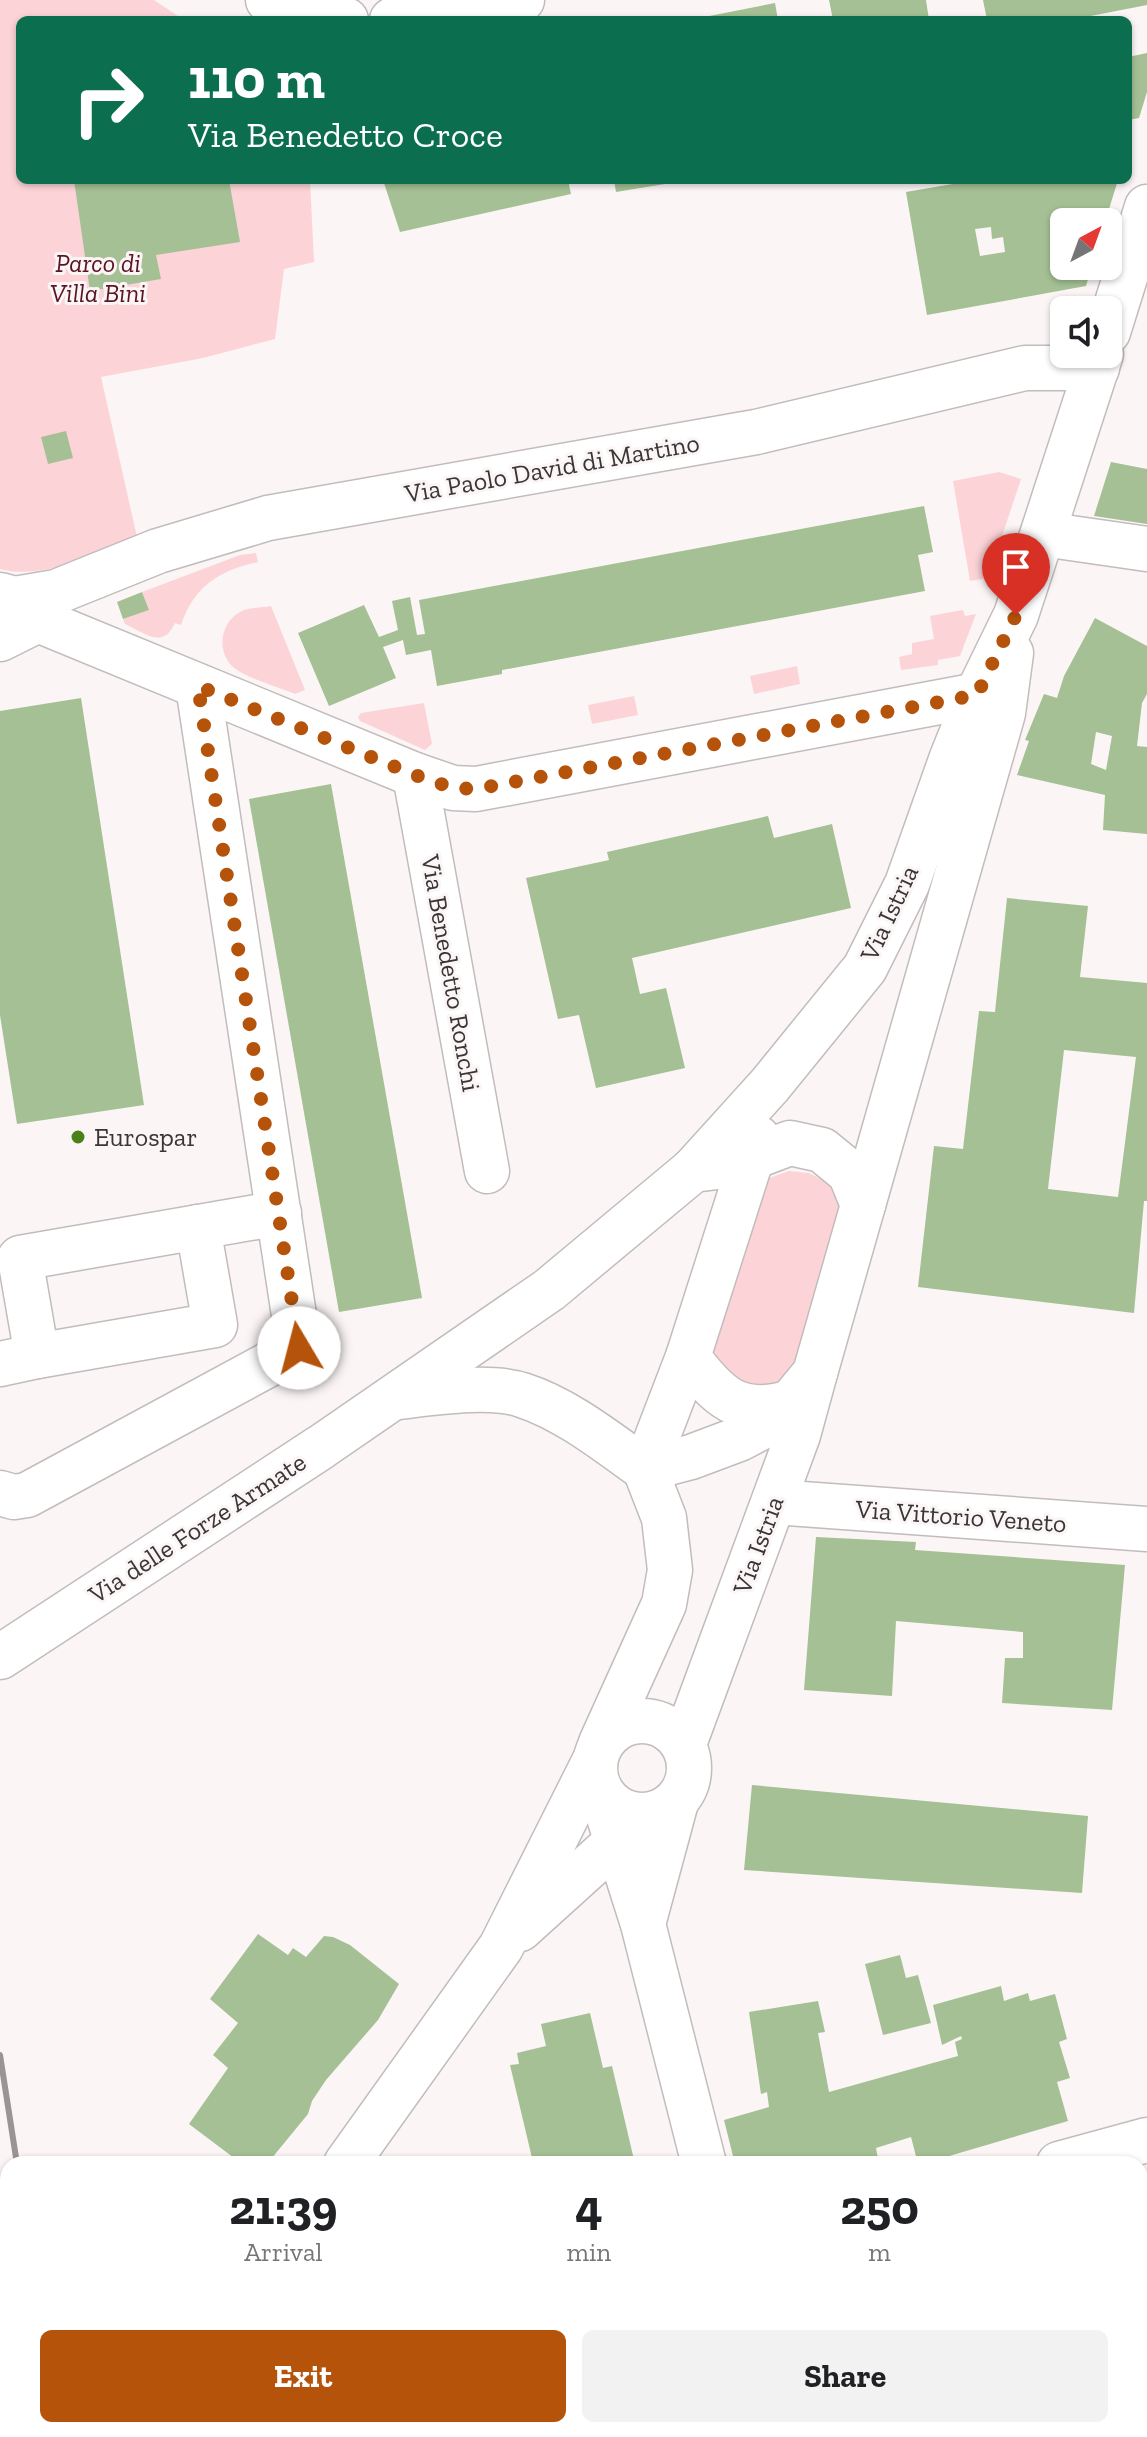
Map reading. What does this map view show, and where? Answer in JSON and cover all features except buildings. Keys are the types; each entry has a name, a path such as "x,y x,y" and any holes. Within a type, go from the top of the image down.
{"street":[{"path":"268,0 328,16"},
{"path":"418,16 522,0"},
{"name":"Via Istria","path":"1119,296 1147,207"},
{"name":"Via Paolo David di Martino","path":"13,613 56,592 158,551 268,518 756,432 1050,362"},
{"name":"Via Istria","path":"693,1170 770,1085 865,968 907,884 977,695 1016,615 1097,368"},
{"path":"1043,534 1147,549"},
{"path":"13,613 453,788 476,789 977,695"},
{"name":"Via Istria","path":"684,1744 798,1435 803,1387 863,1205 1003,713 1016,615"},
{"path":"0,1493 14,1497 27,1495 299,1348 198,686"},
{"name":"Via Benedetto Ronchi","path":"415,775 487,1171"},
{"path":"599,1765 664,1604 670,1570 664,1518 645,1469 688,1357 751,1160 770,1085"},
{"path":"693,1170 751,1160 790,1143 822,1150 850,1173 863,1205"},
{"name":"Via delle Forze Armate","path":"0,1657 392,1398 549,1290 693,1170"},
{"path":"198,1227 215,1325 18,1360 20,1258 198,1227 279,1213"},
{"path":"688,1357 710,1387 737,1406 770,1409 803,1387"},
{"path":"645,1469 691,1457 739,1439 777,1419 803,1387"},
{"name":"Via delle Forze Armate","path":"392,1398 466,1390 521,1394 584,1425 645,1469"},
{"name":"Via Vittorio Veneto","path":"774,1502 1147,1529"},
{"path":"352,2156 501,1947 620,1726 643,1720 660,1723 674,1732 684,1744 689,1759 690,1774 685,1789 501,1947"},
{"path":"599,1765 646,1820 643,1924 702,2156"},
{"path":"643,1924 646,1820"},
{"path":"1088,2156 1147,2140"}],"green space":[{"name":"Parco di Villa Bini","path":"0,0 154,0 178,16 16,16 16,184 310,184 314,262 284,269 275,339 203,358 101,377 137,537 52,568 17,572 0,569"},
{"path":"999,472 1021,479 988,578 970,581 953,481"},
{"path":"256,553 258,562 220,575 201,590 186,611 181,625 175,623 165,636 146,635 125,624 123,619 149,610 142,592 240,555"},
{"path":"271,606 305,690 295,694 237,670 227,659 222,645 228,622 240,612"},
{"path":"963,610 965,616 976,614 960,656 938,660 938,665 901,670 899,657 912,654 912,643 934,639 930,616"},
{"path":"797,666 800,684 754,694 750,676"},
{"path":"634,696 638,715 592,724 588,705"},
{"path":"424,703 432,744 425,750 360,721 358,717 361,713"},
{"path":"789,1171 809,1173 831,1184 844,1214 795,1370 769,1388 754,1388 724,1378 712,1347 757,1191 769,1178"}],"railway":[{"path":"0,2055 16,2156"}],"place":[{"name":"Eurospar","path":"78,1137"}],"route":[{"path":"299,1348 198,686 415,775 453,788 476,789 977,695 1016,615"}]}
